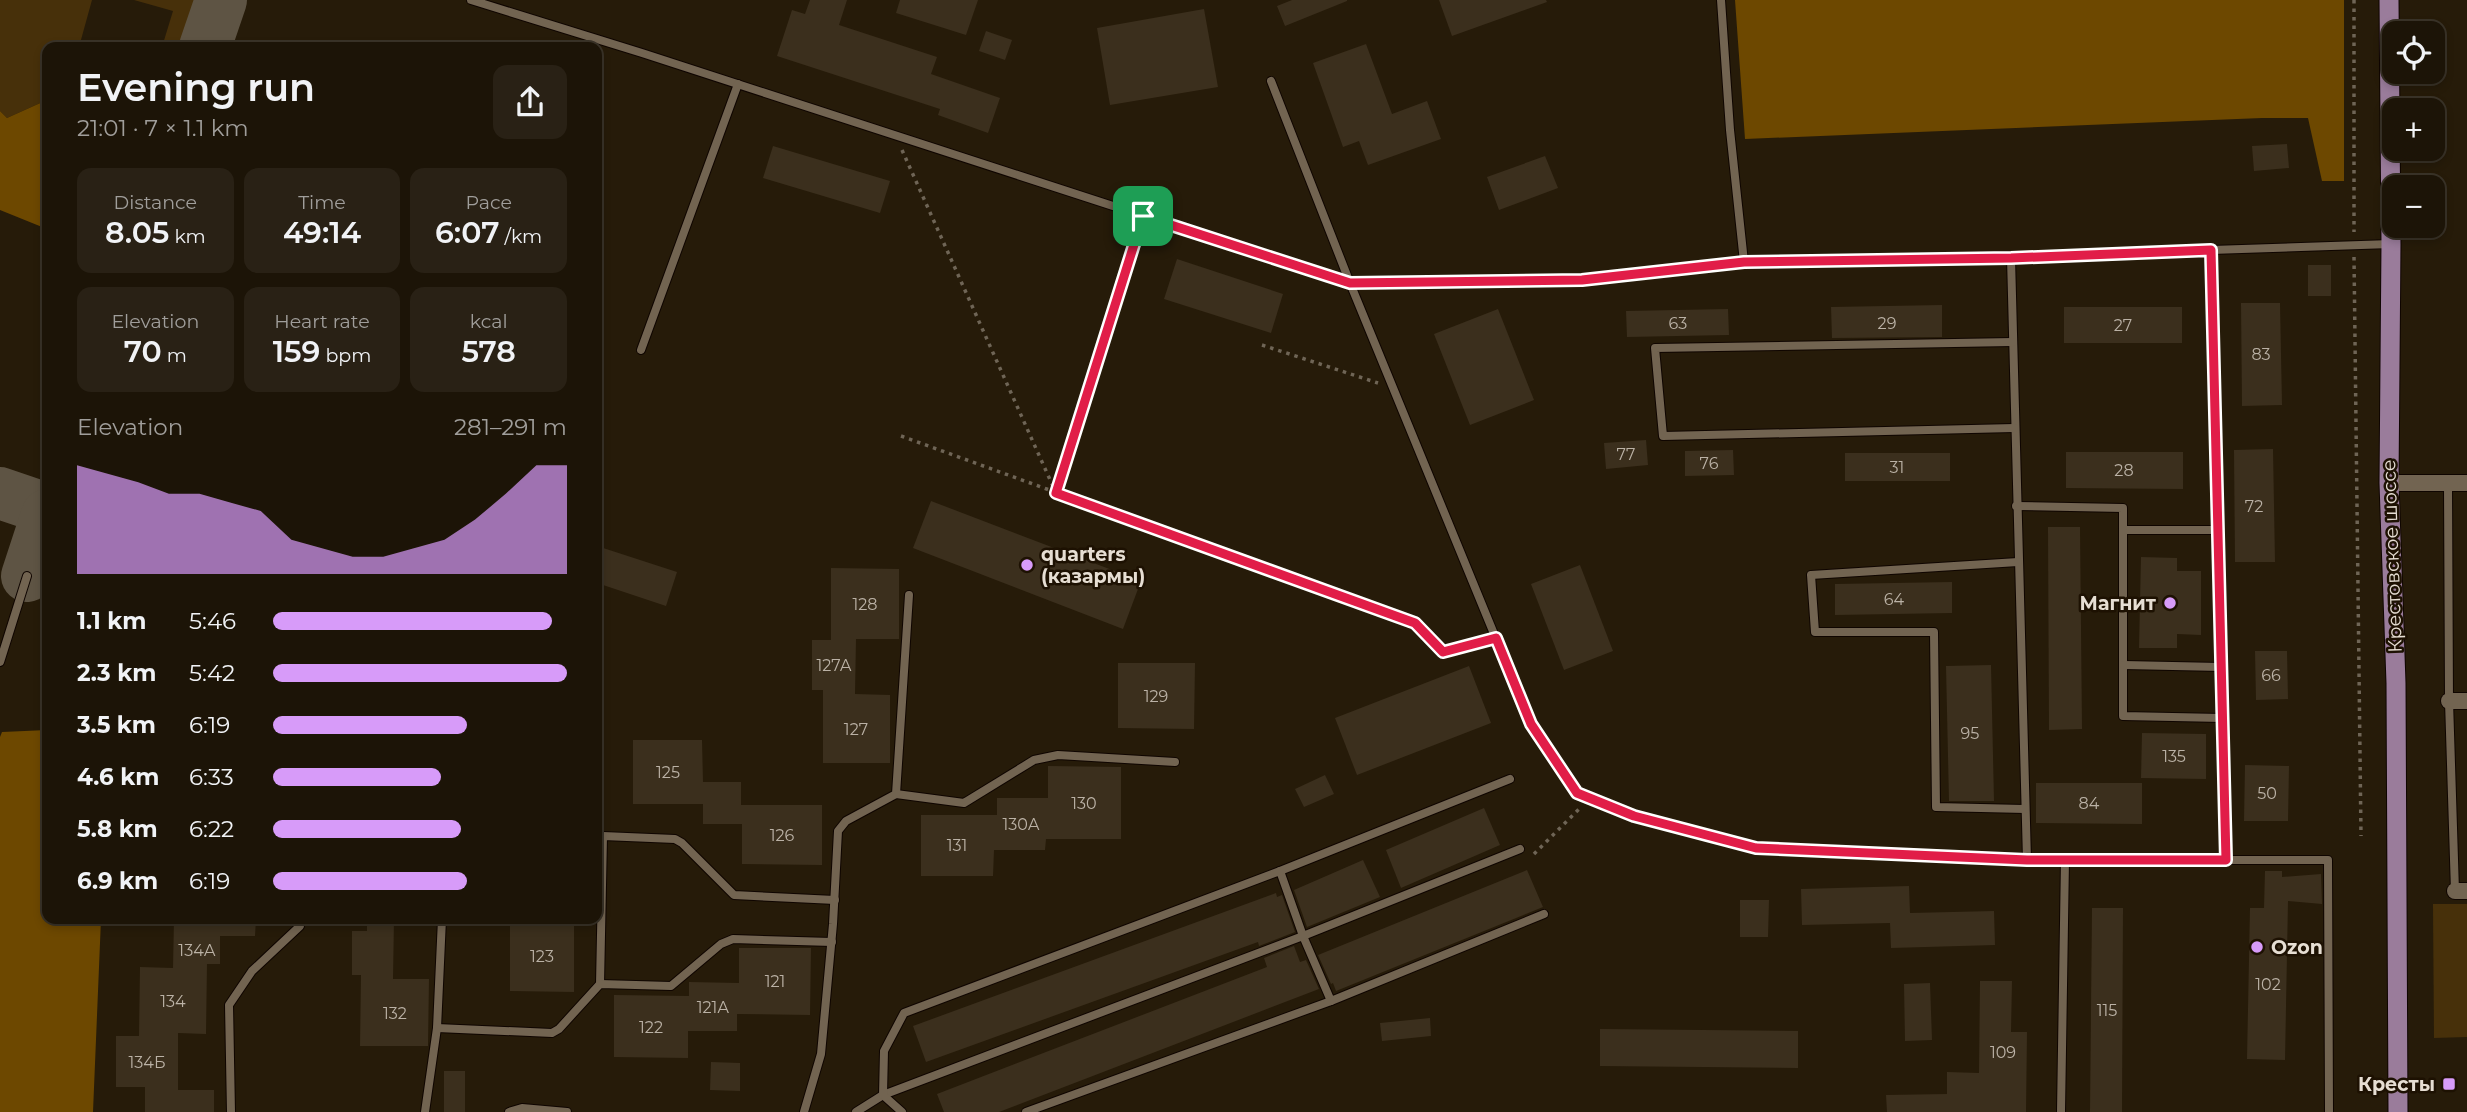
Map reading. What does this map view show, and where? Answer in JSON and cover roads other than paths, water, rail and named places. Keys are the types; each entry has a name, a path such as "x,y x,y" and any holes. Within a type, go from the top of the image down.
{"main road":[{"name":"Крестовское шоссе","path":"2389,0 2389,483 2396,683 2398,1112"}],"street":[{"path":"2389,483 2467,483"},
{"path":"2449,701 2467,701"}],"lane":[{"path":"471,0 1350,283 1582,280 1744,262 2011,258 2391,244"},
{"path":"1721,0 1730,130 1744,262"},
{"path":"1271,81 1350,283 1531,724 1577,793 1634,816 1756,848 2027,860 2328,860 2329,1112"},
{"path":"642,350 738,84"},
{"path":"2211,250 2226,860"},
{"path":"2011,258 2027,860"},
{"path":"2013,342 1656,348 1663,436 2014,428"},
{"path":"2448,483 2449,701 2461,891"},
{"path":"2016,506 2123,508 2123,716 2222,719"},
{"path":"2123,530 2219,530"},
{"path":"2018,562 1811,575 1815,632 1934,632 1936,807 2025,809"},
{"path":"0,662 27,576"},
{"path":"896,794 909,595"},
{"path":"2124,665 2221,667"},
{"path":"804,1112 821,1054 832,942 838,831 846,821 896,794 964,803 1034,760 1058,755 1175,762"},
{"path":"902,1112 883,1095 884,1051 904,1013 1280,871 1510,779"},
{"path":"602,885 603,836 675,839 734,895 835,900"},
{"path":"856,1112 883,1095 1303,936 1520,849"},
{"path":"2061,1112 2065,860"},
{"path":"1280,871 1303,936 1331,1001"},
{"path":"1026,1112 1331,1001 1544,914"},
{"path":"231,1112 229,1005 253,971 300,924"},
{"path":"425,1112 437,1028 442,924"},
{"path":"437,1028 552,1033 559,1029 600,984 601,924"},
{"path":"600,984 671,986 721,944 733,939 832,942"},
{"path":"509,1112 522,1108 567,1112"}],"place":[{"name":"quarters (казармы)","path":"1027,565"},
{"name":"Магнит","path":"2170,603"},
{"name":"Ozon","path":"2257,947"},
{"name":"Кресты","path":"2449,1084"}]}
